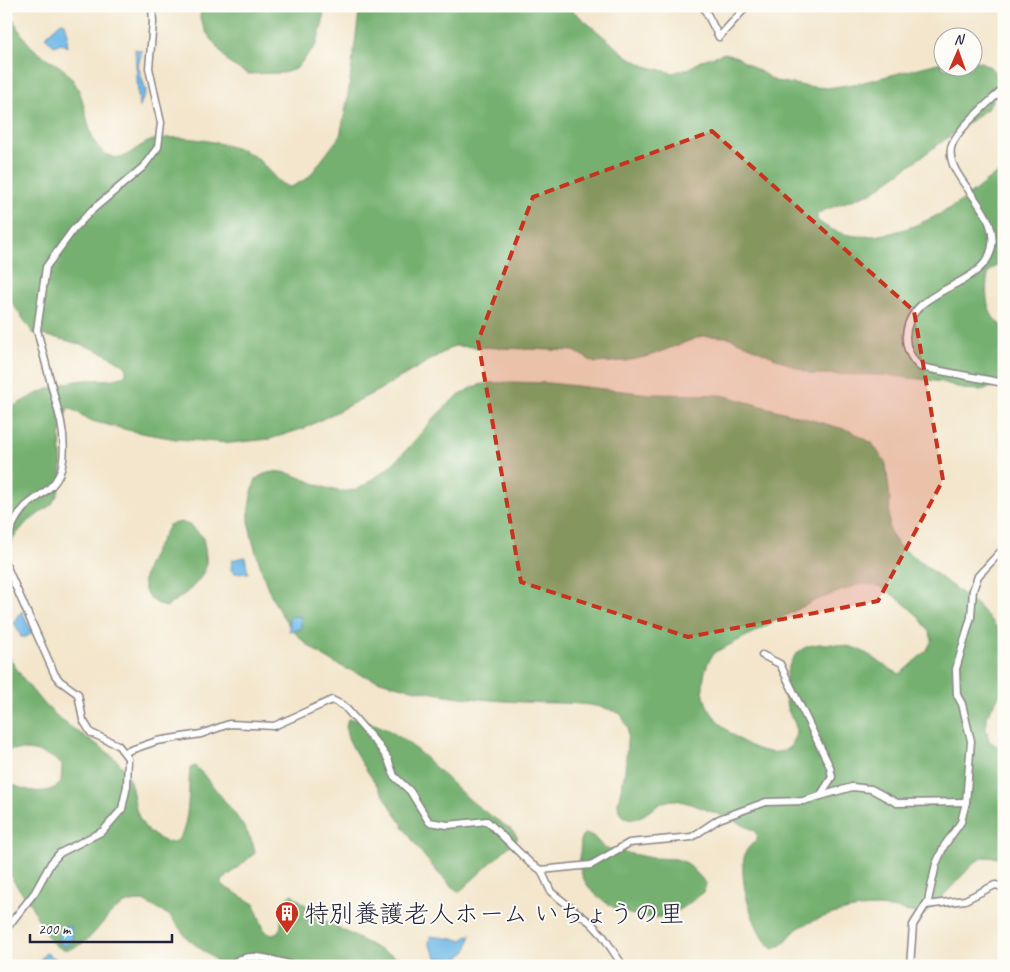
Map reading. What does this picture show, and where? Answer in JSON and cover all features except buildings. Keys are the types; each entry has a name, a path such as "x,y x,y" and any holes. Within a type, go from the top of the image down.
{"street":[{"path":"6,541 24,509 52,486 59,475 62,459 62,428 37,330 46,267 73,230 91,211 143,167 158,147 161,122 149,68 153,22 152,6"},
{"path":"703,6 719,37 747,6"},
{"path":"1004,88 964,128 951,147 951,156 956,168 987,212 992,223 992,249 988,258 974,272 926,301 909,323 906,345 914,361 920,367 1004,383"},
{"path":"910,966 913,925 931,894 936,864 944,846 961,822 966,802 971,741 962,704 957,694 956,669 968,628 975,582 1004,548"},
{"path":"6,565 48,662 60,681 78,694 83,720 91,733 118,745 125,752 129,769 122,810 103,831 60,853 51,863 35,892 6,929"},
{"path":"762,655 780,664 830,767 832,778 820,796"},
{"path":"125,752 157,741 201,734 230,724 274,726 332,700 344,706 378,746 388,759 394,776 410,791 429,822 448,825 487,821 531,864 541,870 551,892 591,923 603,936 623,966"},
{"path":"541,870 591,865 629,843 692,838 719,819 766,802 790,802 852,787 864,787 897,803 966,802"},
{"path":"926,905 965,900 995,885 1004,887"},
{"path":"230,966 255,956 292,965"}],"highlighted area":[{"path":"712,131 914,311 943,480 878,601 688,637 521,582 478,341 533,197"}],"green space":[{"path":"201,6 324,6 323,23 316,45 296,69 283,73 248,74 230,64 206,32 200,19"},
{"path":"360,6 567,6 627,56 645,66 673,73 690,68 702,60 725,53 737,57 775,81 805,86 827,88 860,83 932,65 932,78 982,78 983,63 990,67 997,78 996,93 987,109 873,192 817,214 817,220 833,230 850,235 869,236 906,229 941,213 963,200 1004,170 1004,262 989,271 987,294 993,317 1004,326 1004,379 993,387 980,390 963,389 943,382 885,375 811,374 728,337 702,336 649,356 626,361 595,363 574,351 454,346 379,390 305,428 270,439 230,443 176,439 136,432 92,421 68,407 60,437 62,475 58,494 52,504 25,524 6,547 6,411 34,395 54,387 75,381 119,378 126,373 126,367 94,349 70,341 33,333 6,294 6,9 28,43 61,68 72,79 81,97 90,132 100,150 109,156 121,158 148,142 159,139 188,138 205,140 237,148 250,154 259,160 278,180 291,187 308,178 340,136 347,102"},
{"path":"506,382 549,383 650,394 722,395 851,431 872,443 886,464 890,499 889,530 898,545 977,605 996,626 1004,639 1004,688 986,717 986,729 989,741 1004,750 1004,858 984,857 975,862 926,914 878,907 844,911 798,928 781,945 773,949 759,931 748,904 745,890 743,864 746,852 757,839 756,832 715,813 673,800 660,804 637,818 624,818 619,812 618,803 625,771 628,728 621,714 598,706 470,698 385,683 334,663 304,642 289,625 276,605 266,584 255,549 249,517 256,479 268,473 280,472 292,474 329,489 341,491 354,490 368,483 393,464 439,413 464,392 483,384","holes":["860,584 874,585 884,589 914,612 930,633 932,640 927,650 900,674 858,649 829,644 810,646 801,650 795,656 786,677 786,703 796,728 791,746 785,750 774,752 763,751 750,746 727,730 709,710 705,700 703,688 704,675 714,653 814,601"]},
{"path":"181,522 191,526 203,537 206,564 201,577 196,583 166,607 153,600 146,592 144,582 150,559 169,525"},
{"path":"6,652 18,672 47,706 64,722 111,755 124,769 129,777 137,813 147,829 155,836 168,842 179,839 186,821 188,809 190,768 195,766 203,774 242,824 249,835 255,853 222,881 222,885 254,904 265,932 272,935 279,933 284,901 292,894 324,920 380,950 417,966 223,966 188,939 169,915 143,901 130,902 120,907 83,943 73,948 57,947 46,934 29,902 12,879 6,863 6,782 34,791 55,788 61,783 62,765 43,753 29,750 6,750"},
{"path":"348,719 366,721 397,735 424,756 474,803 512,830 518,838 459,892 436,871 426,858 360,761 348,737 346,728"},
{"path":"586,833 593,836 604,848 651,858 676,859 687,863 706,883 704,892 680,909 664,916 653,918 640,917 615,908 593,892 581,872 581,837"}],"water":[{"path":"61,22 65,23 68,34 67,47 61,43 54,46 45,37"},
{"path":"135,49 142,51 138,66 146,91 139,108"},
{"path":"245,557 248,573 235,573 231,570 232,560"},
{"path":"22,611 32,633 26,637 21,637 14,622"},
{"path":"289,616 301,617 301,629 289,631"},
{"path":"66,926 71,927 73,941 66,946 58,943 59,934"},
{"path":"471,934 467,951 457,959 437,958 429,944 430,936 462,940"},
{"path":"46,953 62,962 59,966 34,966"}],"place":[{"name":"特別養護老人ホーム いちょうの里","path":"287,934"}]}
